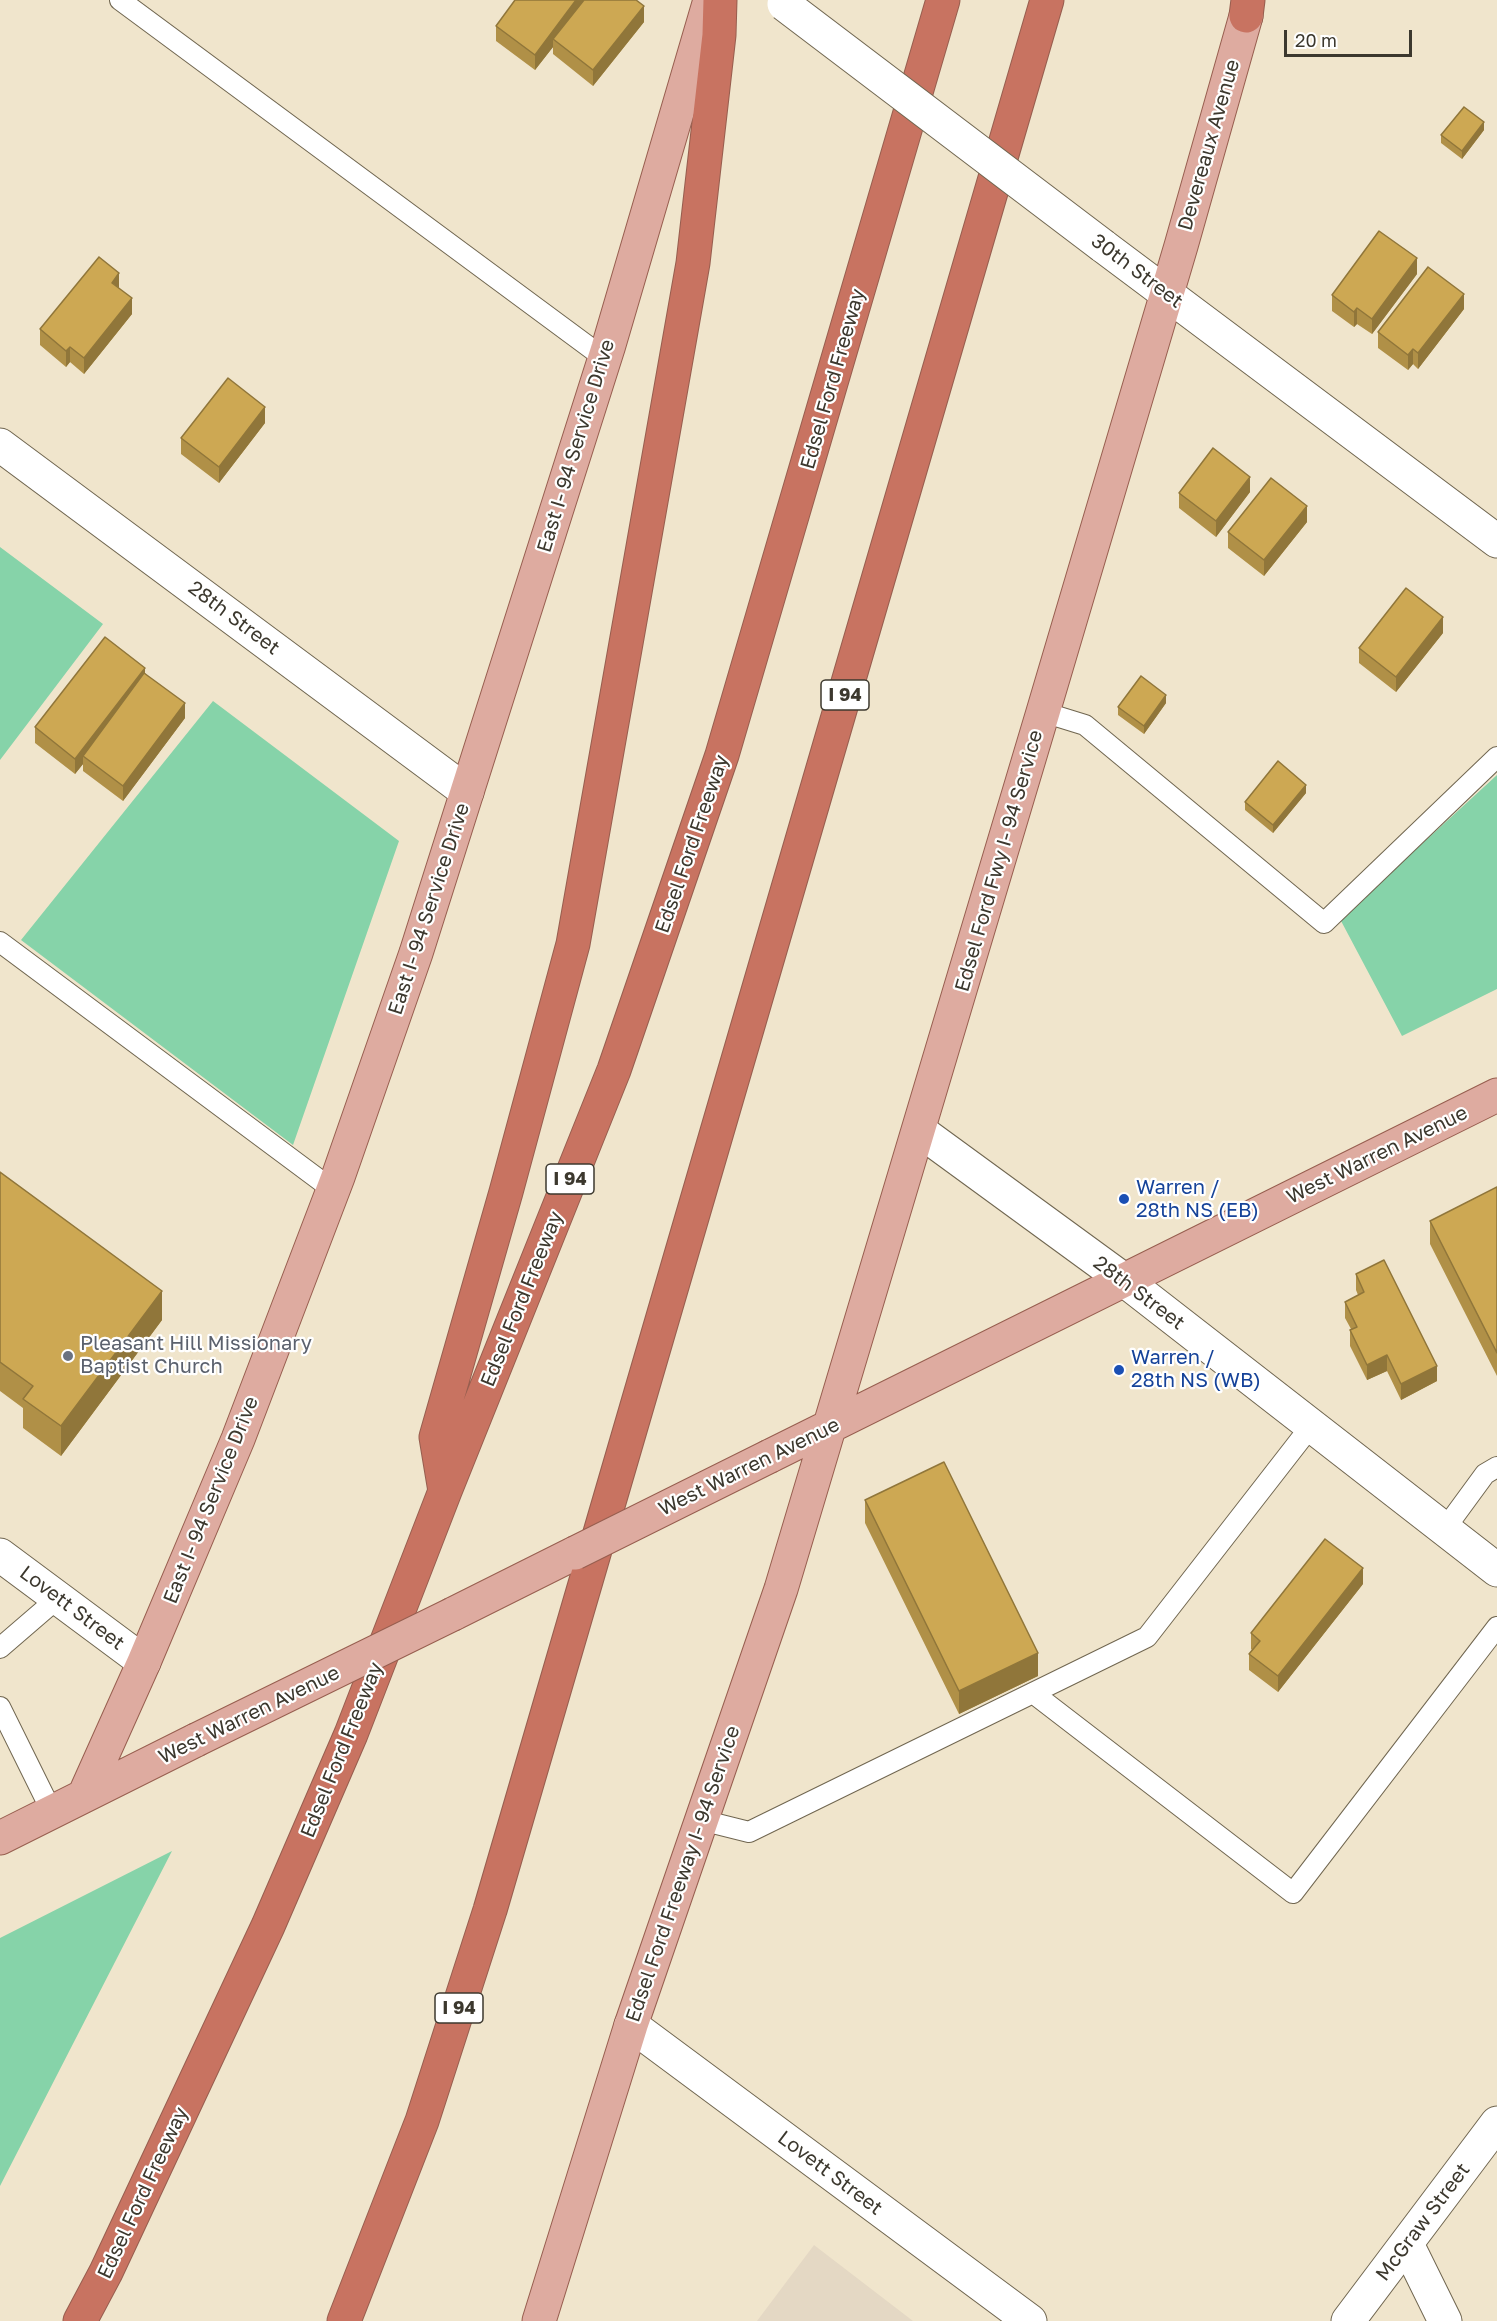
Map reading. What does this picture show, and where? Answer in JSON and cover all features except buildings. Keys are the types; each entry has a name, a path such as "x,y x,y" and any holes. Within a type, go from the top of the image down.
{"highway":[{"path":"445,1491 436,1437 506,1192 573,944 693,264 719,35 720,0"},
{"name":"Edsel Ford Freeway","path":"80,2321 106,2272 268,1926 351,1734 445,1491 614,1070 722,755 944,0"},
{"name":"I 94","path":"344,2321 422,2121 490,1910 1047,0"}],"main road":[{"name":"East I- 94 Service Drive","path":"84,1796 144,1662 238,1439 333,1190 416,953 604,358 710,0"},
{"name":"Devereaux Avenue","path":"1167,293 1250,5"},
{"name":"Edsel Ford Fwy I- 94 Service","path":"830,1428 1167,293"},
{"name":"West Warren Avenue","path":"0,1838 1497,1095"},
{"name":"Edsel Ford Freeway I- 94 Service","path":"539,2321 631,2025 781,1589 830,1428"}],"street":[{"name":"30th Street","path":"781,2 1497,541"},
{"name":"28th Street","path":"0,445 467,792"},
{"name":"28th Street","path":"920,1131 1124,1280 1497,1570"},
{"name":"Lovett Street","path":"0,1555 144,1662"},
{"name":"Lovett Street","path":"631,2025 1030,2321"},
{"name":"McGraw Street","path":"1348,2321 1497,2123"},
{"path":"1407,2244 1445,2321"}],"lane":[{"path":"120,0 604,358"},
{"path":"1043,712 1084,725 1324,923 1497,757"},
{"path":"0,942 333,1190"},
{"path":"701,1820 749,1832 1147,1637 1311,1426"},
{"path":"1444,1530 1485,1474 1497,1467"},
{"path":"0,1648 58,1598"},
{"path":"1033,1693 1293,1893 1497,1627"},
{"path":"1,1709 6,1731 52,1812"}],"shaded area":[{"path":"814,2245 913,2321 757,2321"}],"green space":[{"path":"0,547 103,624 0,760"},
{"path":"213,701 399,841 293,1145 21,940"},
{"path":"1497,775 1497,989 1402,1036 1340,919"},
{"path":"172,1851 0,2186 0,1938"}],"place":[{"name":"Warren / 28th NS (EB)","path":"1124,1199"},
{"name":"Pleasant Hill Missionary Baptist Church","path":"68,1356"},
{"name":"Warren / 28th NS (WB)","path":"1119,1370"}]}
